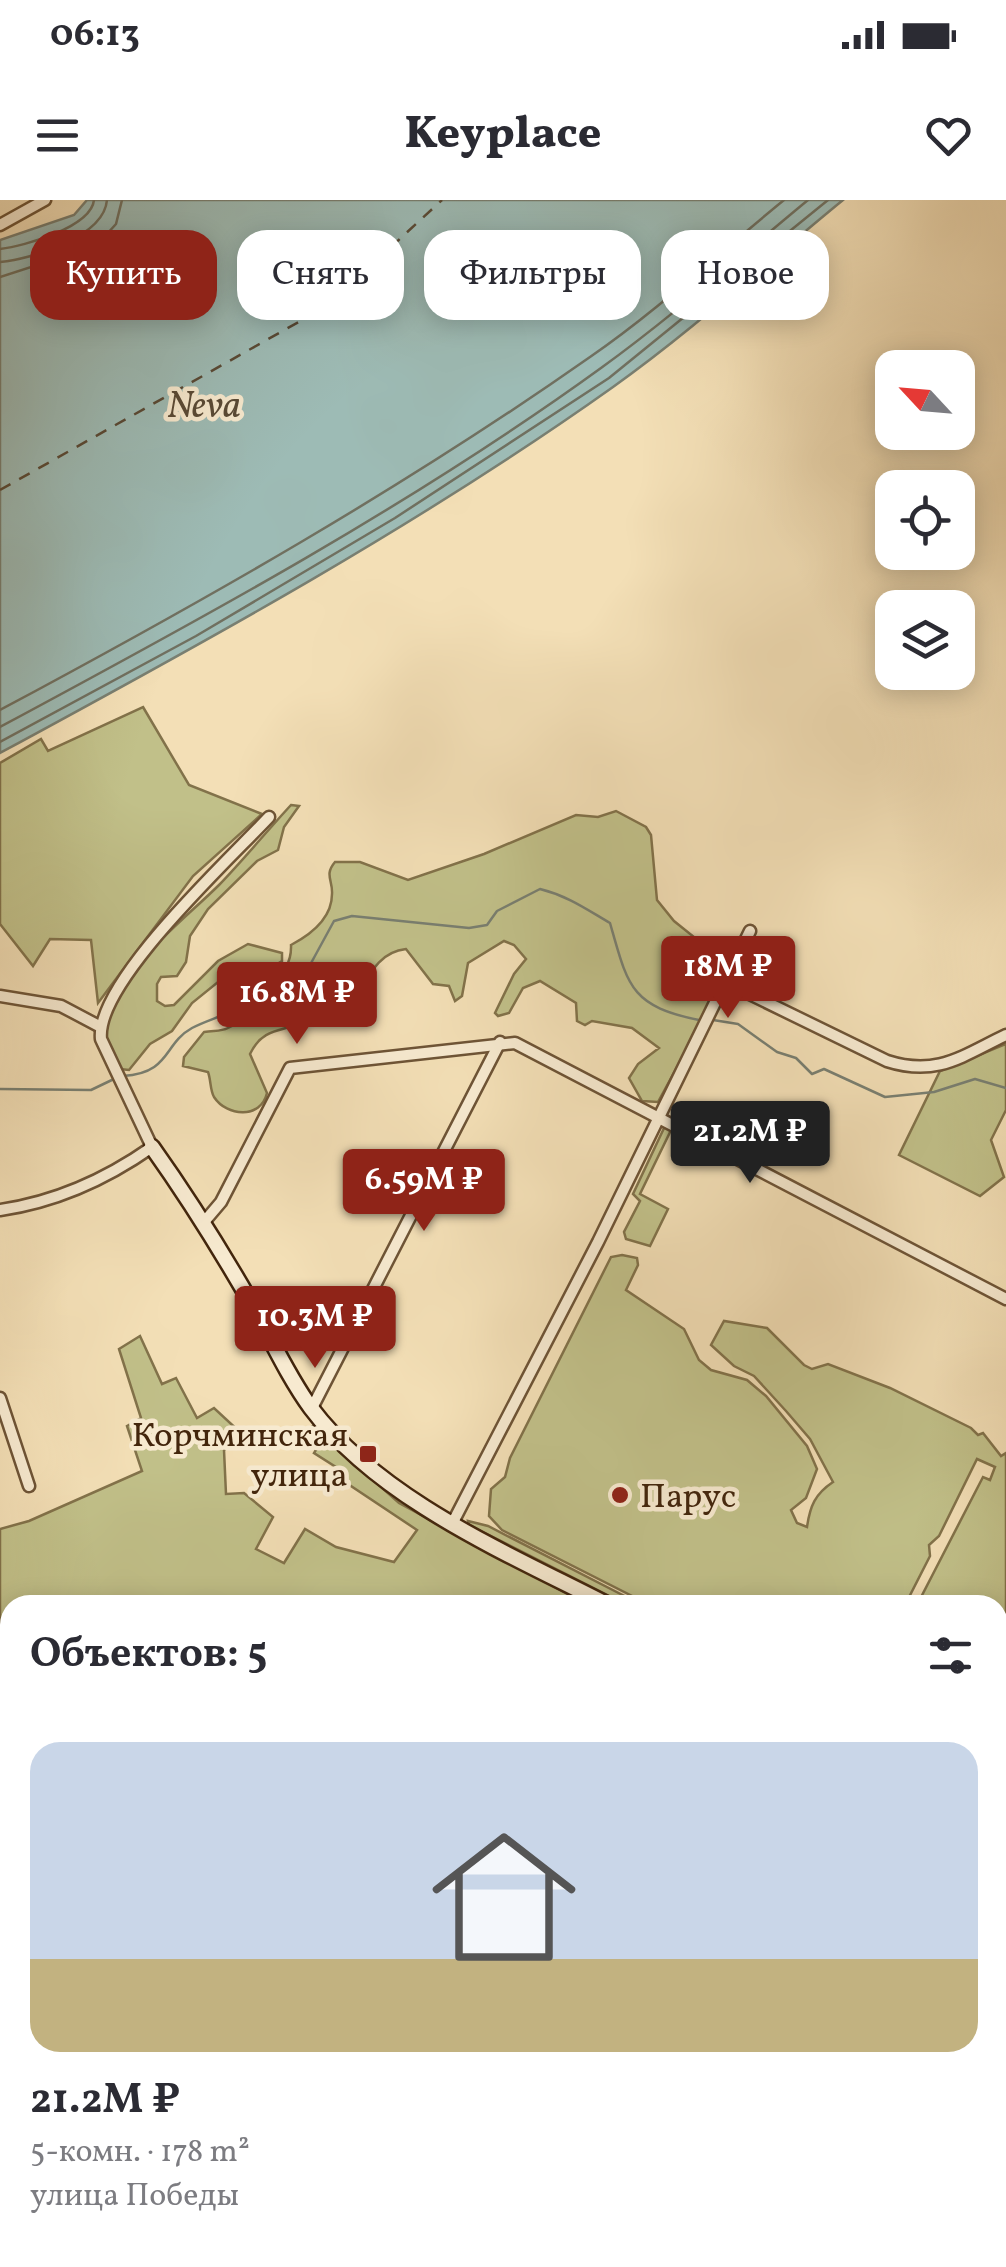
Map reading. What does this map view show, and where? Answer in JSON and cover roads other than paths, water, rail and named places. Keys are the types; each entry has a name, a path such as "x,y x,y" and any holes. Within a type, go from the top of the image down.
{"street":[{"path":"0,225 45,200"},
{"path":"269,818 136,961 108,1004 100,1026 101,1038 152,1147 204,1222 312,1408 376,1470 452,1524 589,1595"},
{"path":"452,1524 750,931"},
{"path":"725,982 911,1068 934,1068 1006,1034"},
{"path":"0,996 60,1006 100,1026"},
{"path":"312,1408 500,1042"},
{"path":"204,1222 221,1202 290,1068 515,1043 1006,1298"},
{"path":"0,1210 54,1200 125,1166 152,1147"},
{"path":"0,1398 29,1486"}],"water":[{"name":"Neva","path":"87,200 843,200 807,230 661,230 661,320 698,320 672,342 540,438 389,534 0,753 0,240 74,215"}],"waterway":[{"path":"123,1076 139,1074 158,1064 192,1028 235,1009 253,985 275,984 310,965 334,921 352,916 469,928 487,925 497,911 540,889 568,899 610,923 628,978 645,1000 699,1020"},
{"path":"713,1020 738,1024 777,1052 796,1058 812,1074 824,1069 885,1097 934,1092 975,1079 1006,1088"},
{"path":"0,1089 91,1090 116,1078"}],"place":[{"name":"Корчминская улица","path":"368,1454"},
{"name":"Парус","path":"620,1495"}]}
